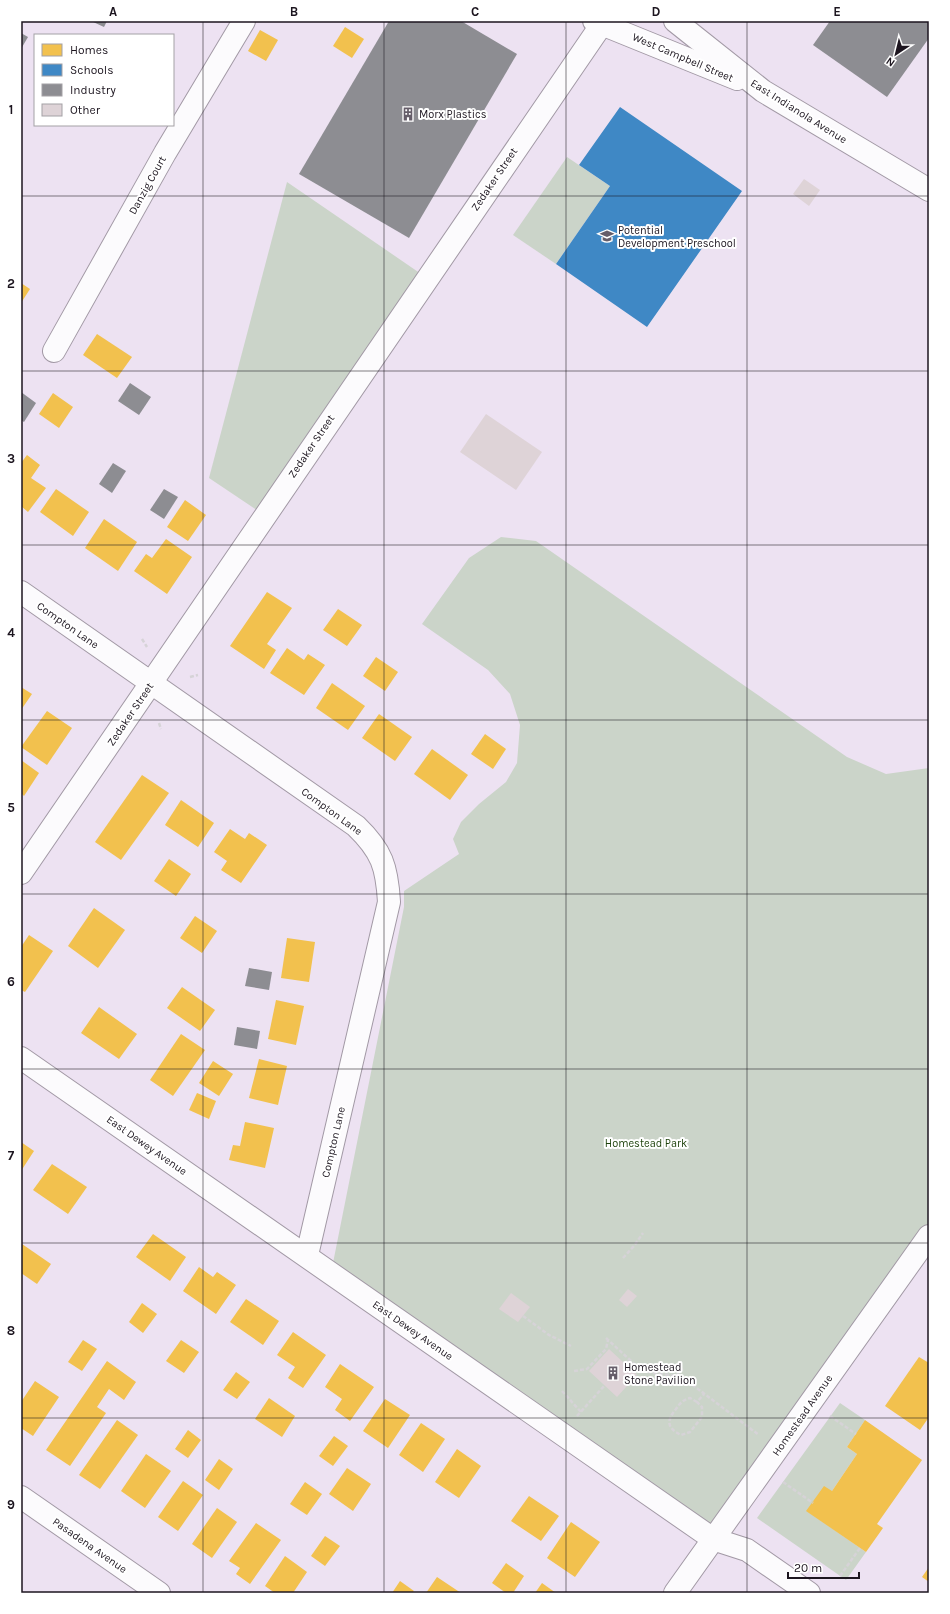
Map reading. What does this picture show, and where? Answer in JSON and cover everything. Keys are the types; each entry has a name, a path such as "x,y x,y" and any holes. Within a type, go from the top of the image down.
{"street":[{"name":"Danzig Court","path":"54,351 165,153 244,21"},
{"name":"East Indianola Avenue","path":"675,21 763,91 929,190"},
{"name":"West Campbell Street","path":"600,22 763,91"},
{"name":"Zedaker Street","path":"21,873 600,22"},
{"name":"Compton Lane","path":"21,592 356,826 371,840 381,857 388,878 389,902 307,1255"},
{"name":"East Dewey Avenue","path":"21,1058 713,1538 747,1550 809,1593"},
{"name":"Homestead Avenue","path":"675,1593 929,1236"},
{"name":"Pasadena Avenue","path":"21,1497 160,1593"}],"path":[{"path":"142,639 148,647"},
{"path":"190,677 198,675"},
{"path":"159,723 161,729"},
{"path":"623,1258 643,1233"},
{"path":"523,1316 549,1335 571,1346"},
{"path":"574,1372 587,1369 606,1349 607,1339 642,1370 682,1377 759,1435"},
{"path":"625,1364 630,1359"},
{"path":"676,1376 683,1368"},
{"path":"594,1398 605,1385"},
{"path":"562,1391 581,1412"},
{"path":"697,1402 704,1394"},
{"path":"690,1398 697,1402 702,1407 702,1417 690,1432 681,1435 670,1428 668,1423 669,1418 681,1402 690,1398"},
{"path":"830,1416 856,1434"},
{"path":"783,1482 812,1502"},
{"path":"840,1576 860,1548"}],"green space":[{"path":"567,157 610,186 556,264 513,235"},
{"path":"287,182 427,278 264,515 209,478"},
{"name":"Homestead Park","path":"501,537 536,541 847,757 886,774 929,768 929,1236 713,1539 333,1263 404,907 404,891 459,854 453,839 461,822 479,804 506,782 517,763 520,725 510,694 488,670 422,624 469,558"},
{"path":"840,1403 865,1420 847,1447 857,1454 832,1491 807,1511 866,1552 846,1580 757,1518"}],"building: Homes":[{"path":"345,27 364,39 352,58 333,46"},
{"path":"260,30 278,40 266,61 248,51"},
{"path":"21,283 30,289 21,303"},
{"path":"97,334 132,357 117,378 83,355"},
{"path":"53,393 73,407 59,428 39,414"},
{"path":"27,455 40,465 31,478 46,488 28,512 21,506 21,463"},
{"path":"56,489 89,512 73,536 40,512"},
{"path":"185,500 206,515 188,541 167,527"},
{"path":"104,519 137,542 118,571 85,548"},
{"path":"166,539 192,557 167,594 134,571 146,554 152,558"},
{"path":"267,592 292,608 267,644 276,650 264,669 230,646"},
{"path":"338,609 362,625 347,646 323,630"},
{"path":"287,648 304,660 308,654 325,665 304,695 270,673"},
{"path":"376,657 398,672 385,691 363,676"},
{"path":"332,683 365,706 348,730 316,708"},
{"path":"21,687 32,694 21,710"},
{"path":"47,711 72,728 47,765 21,747"},
{"path":"379,714 412,737 395,761 362,738"},
{"path":"485,734 506,749 493,769 471,754"},
{"path":"432,749 468,775 450,800 414,774"},
{"path":"21,760 39,773 24,796 21,793"},
{"path":"142,775 169,793 121,860 95,842"},
{"path":"181,800 214,823 198,847 165,825"},
{"path":"230,829 245,839 249,833 267,845 241,883 221,870 227,861 214,852"},
{"path":"169,859 191,874 176,896 154,881"},
{"path":"94,908 125,930 98,968 68,946"},
{"path":"195,916 217,931 202,953 180,938"},
{"path":"29,935 53,951 25,992 21,990 21,947"},
{"path":"287,938 315,942 309,982 281,978"},
{"path":"182,987 215,1010 200,1031 167,1008"},
{"path":"276,1000 304,1006 296,1045 268,1039"},
{"path":"99,1007 137,1034 119,1059 81,1033"},
{"path":"181,1034 205,1050 173,1096 150,1080"},
{"path":"259,1059 287,1066 278,1105 249,1098"},
{"path":"213,1061 233,1074 219,1096 199,1083"},
{"path":"197,1093 216,1101 209,1119 189,1110"},
{"path":"245,1122 274,1128 265,1168 229,1160 233,1145 240,1146"},
{"path":"21,1142 34,1151 21,1171"},
{"path":"52,1164 87,1187 68,1214 33,1190"},
{"path":"153,1234 186,1257 170,1281 136,1257"},
{"path":"22,1244 51,1264 37,1284 21,1273"},
{"path":"199,1267 213,1277 217,1272 236,1285 216,1314 183,1291"},
{"path":"246,1299 279,1321 263,1345 230,1322"},
{"path":"142,1303 157,1314 143,1333 129,1322"},
{"path":"293,1332 326,1355 303,1388 288,1378 295,1367 277,1355"},
{"path":"83,1340 97,1349 82,1371 68,1362"},
{"path":"181,1340 199,1352 184,1373 166,1361"},
{"path":"919,1357 929,1363 929,1417 920,1430 885,1406"},
{"path":"107,1361 136,1382 124,1400 109,1389 97,1407 106,1413 70,1466 46,1450"},
{"path":"340,1364 374,1387 350,1421 335,1410 342,1399 325,1387"},
{"path":"236,1372 250,1382 237,1399 223,1390"},
{"path":"35,1381 59,1397 33,1436 21,1428 21,1402"},
{"path":"269,1398 295,1416 282,1437 255,1419"},
{"path":"385,1399 410,1415 388,1448 363,1431"},
{"path":"117,1420 138,1435 100,1489 79,1475"},
{"path":"865,1420 922,1460 877,1524 883,1528 866,1552 806,1511 824,1486 832,1491 857,1454 847,1447"},
{"path":"421,1423 445,1439 423,1472 399,1455"},
{"path":"188,1430 201,1440 188,1458 175,1449"},
{"path":"334,1436 348,1446 333,1466 319,1456"},
{"path":"457,1449 481,1466 459,1498 435,1482"},
{"path":"146,1454 171,1471 145,1508 121,1491"},
{"path":"219,1459 233,1469 219,1490 205,1480"},
{"path":"347,1468 371,1484 353,1511 329,1494"},
{"path":"183,1481 203,1495 178,1531 158,1517"},
{"path":"305,1482 322,1494 307,1515 290,1504"},
{"path":"529,1496 559,1516 541,1541 511,1521"},
{"path":"217,1508 237,1522 212,1558 192,1544"},
{"path":"571,1522 600,1542 575,1577 547,1558"},
{"path":"256,1523 281,1540 250,1584 236,1574 240,1568 229,1561"},
{"path":"325,1536 340,1546 325,1566 311,1556"},
{"path":"285,1556 307,1572 293,1593 275,1593 265,1586"},
{"path":"506,1563 524,1576 513,1593 506,1593 492,1583"},
{"path":"929,1567 929,1582 922,1577"},
{"path":"437,1577 461,1593 426,1593"},
{"path":"400,1581 414,1591 412,1593 392,1593"},
{"path":"542,1583 556,1593 535,1593"}],"building: Schools":[{"path":"620,107 742,191 647,327 556,264 610,186 579,165"}],"building: Industry":[{"path":"91,21 107,21 104,27"},
{"name":"Morx Plastics","path":"389,21 461,21 517,54 409,238 299,174"},
{"path":"830,21 929,21 929,38 887,97 813,45"},
{"path":"21,33 28,37 21,49"},
{"path":"130,383 151,397 139,415 118,401"},
{"path":"21,392 36,403 24,422 21,420"},
{"path":"113,463 126,471 112,493 99,484"},
{"path":"164,489 178,497 164,519 150,510"},
{"path":"249,968 272,972 269,990 245,986"},
{"path":"237,1027 260,1031 257,1049 234,1045"}],"building: Other":[{"path":"804,179 820,190 809,206 793,194"},
{"path":"486,414 542,452 516,490 460,452"},
{"path":"628,1289 637,1296 627,1307 619,1300"},
{"path":"511,1293 530,1307 518,1322 499,1309"},
{"name":"Homestead Stone Pavilion","path":"609,1349 637,1375 617,1397 589,1371"}],"place":[{"name":"Morx Plastics","path":"408,114"},
{"name":"Potential Development Preschool","path":"607,236"},
{"name":"Homestead Stone Pavilion","path":"613,1373"}]}
